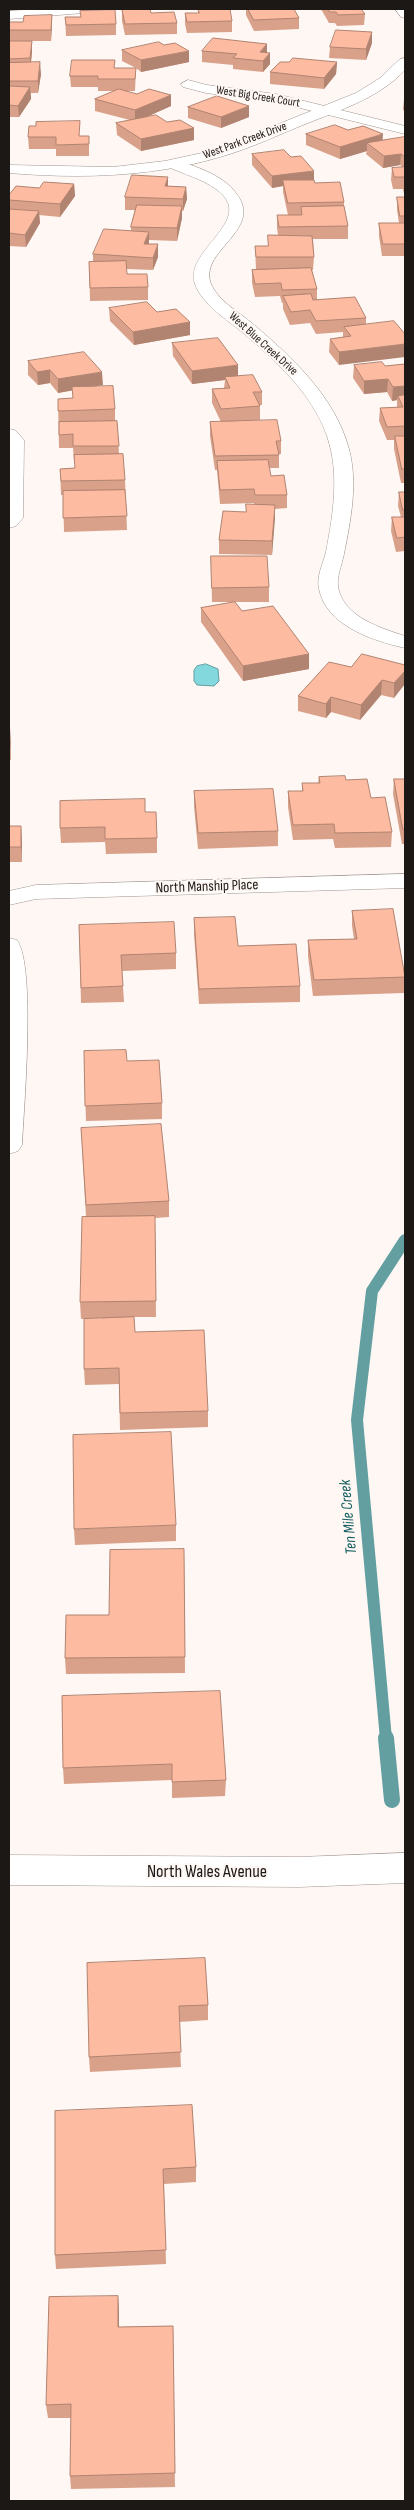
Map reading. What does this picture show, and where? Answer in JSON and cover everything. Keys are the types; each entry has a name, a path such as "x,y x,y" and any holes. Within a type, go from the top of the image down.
{"street":[{"path":"9,15 83,9"},
{"path":"401,9 405,14"},
{"name":"West Park Creek Drive","path":"9,169 103,171 173,164 232,149 327,110 380,85 405,62"},
{"name":"West Big Creek Court","path":"188,84 206,89 276,98 405,130"},
{"name":"West Blue Creek Drive","path":"173,164 219,184 236,201 237,216 235,221 202,269 202,280 206,290 214,300 285,362 310,390 336,435 344,473 343,508 328,590 336,605 352,620 376,632 405,642"},
{"path":"9,434 15,440 14,518 9,522"},
{"name":"North Manship Place","path":"9,898 36,892 405,881"},
{"path":"9,946 13,956 15,1044 9,1145"},
{"name":"North Wales Avenue","path":"9,1870 299,1872 405,1868"}],"water":[{"path":"206,664 218,669 219,681 214,686 197,685 194,681 194,670 197,666"}],"building":[{"path":"150,9 151,13 174,12 177,23 125,24 122,10"},
{"path":"198,9 230,9 232,21 187,22 185,13 199,13"},
{"path":"248,9 294,9 299,18 254,20"},
{"path":"328,9 361,9 365,14 338,15 336,12 330,12"},
{"path":"115,10 116,24 66,25 65,17 81,17 80,11"},
{"path":"52,15 51,30 9,30 9,22 23,22 24,16"},
{"path":"336,30 372,32 366,49 330,47"},
{"path":"213,38 267,44 260,52 270,53 263,61 233,58 237,54 202,51"},
{"path":"9,41 32,41 30,58 9,59"},
{"path":"159,42 164,45 175,43 189,51 141,60 122,50"},
{"path":"293,58 337,62 324,78 270,72 280,62 289,62"},
{"path":"72,60 115,60 114,68 136,68 135,79 98,79 98,76 70,76"},
{"path":"40,62 38,81 9,81 9,63"},
{"path":"9,86 30,87 18,106 9,105"},
{"path":"119,89 137,94 149,89 171,95 135,110 95,99"},
{"path":"217,96 249,106 221,117 188,107"},
{"path":"156,115 167,122 180,120 194,128 141,139 116,123"},
{"path":"80,121 79,136 89,136 89,144 56,145 56,137 28,137 29,126 36,126 36,122"},
{"path":"335,125 348,130 363,126 383,134 340,147 306,134"},
{"path":"404,137 405,157 401,154 384,156 367,143"},
{"path":"284,150 291,157 301,156 314,171 272,176 252,154"},
{"path":"405,167 405,182 404,177 394,177 392,168"},
{"path":"132,175 168,177 165,186 186,187 183,199 125,197"},
{"path":"283,180 314,180 315,183 340,182 344,202 288,203"},
{"path":"44,182 74,184 60,204 9,200 9,195 16,186 39,188"},
{"path":"397,197 405,197 405,216 400,216"},
{"path":"137,205 182,206 177,228 131,227"},
{"path":"344,206 348,226 279,227 277,215 302,215 301,207"},
{"path":"9,209 39,211 25,235 9,233"},
{"path":"379,223 405,223 405,244 383,244"},
{"path":"104,229 149,232 144,244 158,244 153,258 93,254"},
{"path":"268,235 312,236 314,257 256,257 255,246 268,246"},
{"path":"126,261 127,274 147,274 148,287 90,288 89,262"},
{"path":"311,268 317,289 282,290 281,283 255,284 252,270"},
{"path":"311,294 313,300 355,297 366,318 316,321 310,310 291,312 283,296"},
{"path":"147,302 157,312 176,309 190,322 133,332 109,308"},
{"path":"394,321 405,334 405,344 339,352 330,339 351,336 344,327"},
{"path":"218,338 238,365 192,371 172,343"},
{"path":"84,352 102,372 58,379 50,370 37,372 28,361"},
{"path":"382,362 385,366 405,364 405,386 393,387 388,379 364,381 354,365"},
{"path":"253,375 262,392 253,392 260,406 221,409 212,389 230,388 225,377"},
{"path":"113,386 115,409 58,411 58,399 73,398 72,387"},
{"path":"405,395 405,426 387,427 380,408 403,407 398,396"},
{"path":"277,420 281,441 276,441 279,455 215,456 210,422"},
{"path":"117,421 119,446 73,446 73,434 59,435 59,422"},
{"path":"395,436 405,436 405,469 402,469"},
{"path":"123,454 125,480 61,481 60,469 75,468 74,455"},
{"path":"268,460 271,476 284,475 287,495 255,495 254,489 220,490 217,461"},
{"path":"125,490 127,516 63,518 63,491"},
{"path":"399,492 405,492 405,510 403,510"},
{"path":"246,504 275,505 272,541 219,540 223,511 246,512"},
{"path":"392,517 405,517 405,537 397,538"},
{"path":"211,556 267,556 269,587 212,588"},
{"path":"235,602 242,611 273,606 309,654 243,666 201,608"},
{"path":"362,654 405,665 405,671 394,683 382,680 361,705 331,697 326,704 298,696 329,662 351,667"},
{"path":"9,713 10,745 9,745"},
{"path":"345,776 346,780 367,779 371,798 385,797 392,832 335,833 334,824 293,825 288,791 303,791 302,783 320,783 319,777"},
{"path":"394,779 405,779 405,829 403,829"},
{"path":"273,789 278,831 198,833 194,791"},
{"path":"145,799 145,812 156,812 157,838 105,839 105,827 60,828 60,801"},
{"path":"9,826 21,826 21,847 9,847"},
{"path":"393,909 405,977 314,980 308,940 357,939 352,911"},
{"path":"235,917 238,946 296,944 300,986 199,989 194,918"},
{"path":"174,922 176,953 121,955 123,986 81,988 79,925"},
{"path":"126,1050 127,1061 159,1060 162,1103 85,1106 84,1051"},
{"path":"161,1124 169,1201 86,1205 81,1128"},
{"path":"155,1216 156,1301 80,1302 82,1217"},
{"path":"134,1317 135,1332 204,1330 208,1411 120,1413 119,1368 84,1369 84,1319"},
{"path":"171,1432 176,1525 74,1529 73,1435"},
{"path":"184,1549 185,1657 65,1658 66,1615 109,1615 110,1550"},
{"path":"220,1691 226,1780 172,1782 172,1764 63,1768 62,1696"},
{"path":"205,1958 208,2005 179,2006 181,2052 89,2057 87,1963"},
{"path":"192,2105 196,2167 163,2169 166,2250 55,2255 55,2111"},
{"path":"118,2296 118,2327 173,2326 175,2473 70,2476 71,2404 46,2405 49,2297"}],"waterway":[{"name":"Ten Mile Creek","path":"386,1739 357,1420 372,1291 405,1240"},
{"name":"Ten Mile Creek","path":"386,1738 392,1800"}]}
